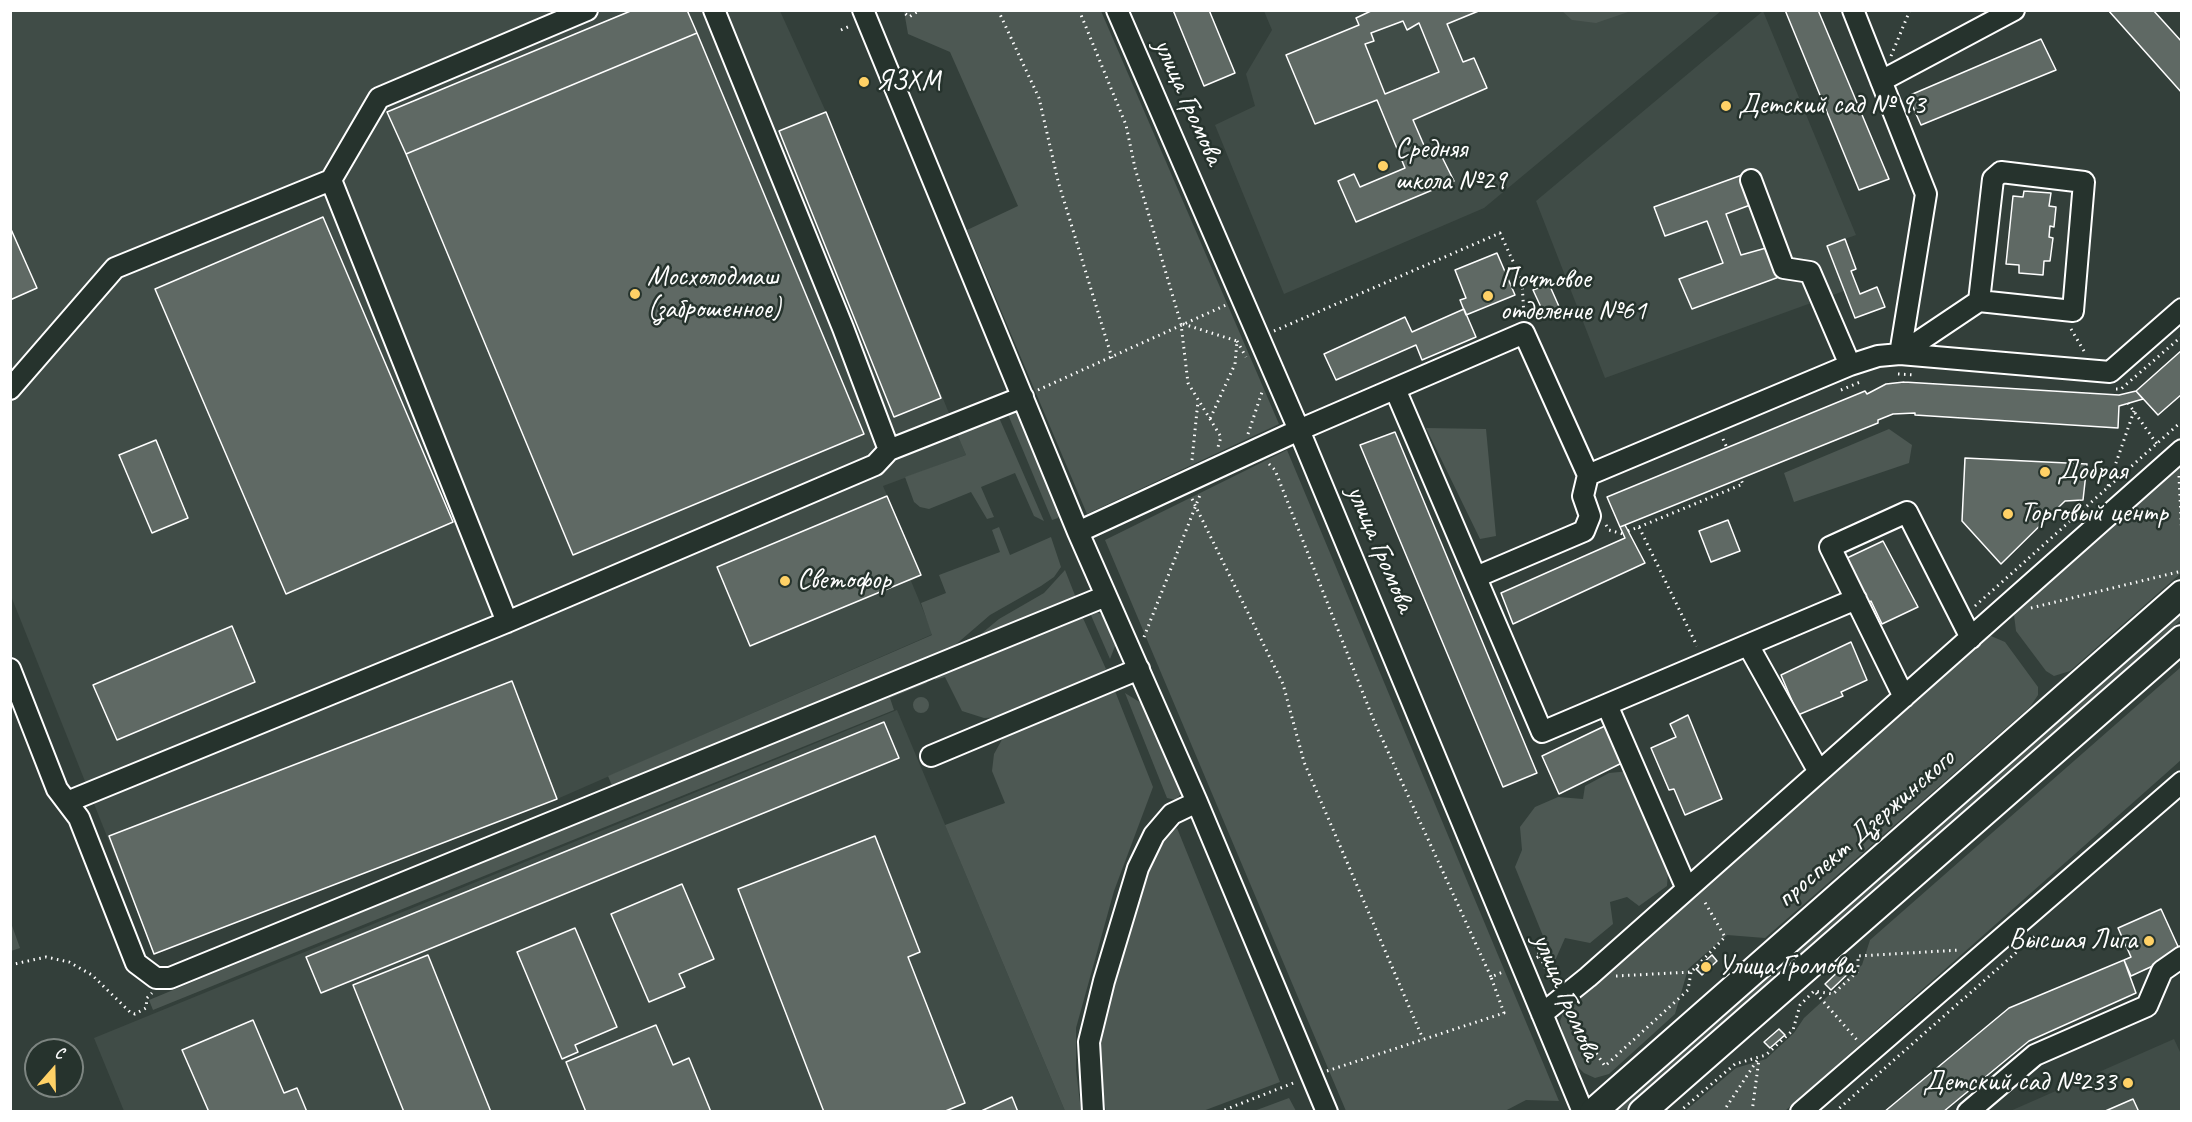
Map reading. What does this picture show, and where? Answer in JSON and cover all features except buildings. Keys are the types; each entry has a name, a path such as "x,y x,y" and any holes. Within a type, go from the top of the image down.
{"main road":[{"name":"проспект Дзержинского","path":"1593,1112 2181,594"},
{"path":"1642,1112 2181,639"}],"street":[{"path":"10,389 115,268 331,180 379,98 587,10"},
{"path":"714,10 890,450"},
{"name":"улица Громова","path":"1117,10 1299,430 1583,1112"},
{"path":"1853,10 1926,194 1900,354"},
{"path":"1881,81 2014,10"},
{"path":"862,11 1077,532 1197,802 1327,1112"},
{"path":"1900,354 1979,301 2073,311 2084,182 2001,172 1993,179 1979,301"},
{"path":"331,180 507,621"},
{"path":"1751,180 1784,268 1810,272 1850,365"},
{"path":"1588,475 1850,365 1878,356 1900,354 2110,380 2181,309"},
{"path":"1077,532 1299,430 1524,333 1588,475 1583,496 1590,516 1584,531 1476,577"},
{"path":"1395,389 1542,732 1856,599"},
{"path":"67,802 507,621 875,465 890,450 1023,397"},
{"path":"1542,1014 1588,977 2181,450"},
{"path":"1904,697 1830,547 1907,512 1971,638"},
{"path":"10,669 57,789 79,818 136,963 156,978 170,978 1106,596"},
{"path":"1748,645 1819,772"},
{"path":"931,756 1137,665"},
{"path":"1607,705 1690,886"},
{"path":"1801,1112 2181,782"},
{"path":"1093,1112 1089,1041 1104,981 1138,868 1154,835 1172,814 1197,802"},
{"path":"1968,1112 2035,1054 2146,1006 2162,971 2181,957"}],"path":[{"path":"901,10 909,17 920,10"},
{"path":"998,10 1039,98 1058,181 1112,358"},
{"path":"1079,10 1126,125 1135,168 1181,324 1188,382 1221,437 1137,665"},
{"path":"1881,81 1910,10"},
{"path":"1272,331 1500,233 1522,281 1524,333"},
{"path":"1023,397 1242,298"},
{"path":"2065,310 2071,330 2084,351 2121,389 2123,394"},
{"path":"1268,321 1277,342"},
{"path":"1181,324 1237,341 1247,359"},
{"path":"2121,389 2181,336"},
{"path":"1210,419 1234,364 1237,341"},
{"path":"1890,373 1921,376"},
{"path":"1840,390 1862,382"},
{"path":"1219,1112 1312,1076 1504,1012 1491,977 1374,721 1275,470 1246,439 1263,387"},
{"path":"1198,399 1189,491 1282,684 1304,762 1423,1039"},
{"path":"2128,403 2157,444"},
{"path":"2107,488 2134,411"},
{"path":"1961,618 2181,421"},
{"path":"1712,443 1734,435"},
{"path":"1723,439 1727,448"},
{"path":"2179,471 2181,538"},
{"path":"1628,531 1743,484 1740,478"},
{"path":"1639,527 1705,662"},
{"path":"2028,609 2181,571"},
{"path":"1605,1066 1688,990 1690,972 1725,937 1690,886"},
{"path":"1835,1112 2036,934"},
{"path":"1491,977 1540,956 1535,945"},
{"path":"1679,1112 1735,1064 1766,1055 1793,1030 1800,1005 1814,992 1833,994 1858,971 1858,956 1989,949"},
{"path":"10,965 46,957 69,962 92,975 131,1013 135,1014 146,1008"},
{"path":"1588,977 1690,972"},
{"path":"1814,992 1883,1069"},
{"path":"1723,1112 1759,1057"},
{"path":"1752,1112 1759,1057"}],"shaded area":[{"path":"10,11 780,11 826,112 966,455 883,486 921,575 911,581 933,634 557,799 154,954 11,596"},
{"path":"904,11 1101,11 1279,424 1087,514 967,230 1018,206 950,52 908,34"},
{"name":"Средняя школа №29","path":"1264,11 1721,11 1484,208 1284,294 1215,125 1255,106 1246,74 1272,30"},
{"path":"1562,11 1631,11 1596,23 1572,20"},
{"name":"Детский сад № 93","path":"1763,11 1856,235 1845,239 1856,269 1851,272 1859,293 1877,287 1885,307 1855,318 1844,291 1605,378 1536,201"},
{"path":"1022,405 1062,511 1058,518 1052,520 1007,412"},
{"path":"997,413 1044,521 1034,516 1015,473 981,487 994,517 987,519 971,492 929,509 920,507 914,502 905,477 966,455 955,429"},
{"path":"1426,428 1486,429 1496,536 1480,539"},
{"path":"1889,429 1912,445 1909,463 1794,502 1784,473"},
{"path":"1287,450 1559,1101 1526,1100 1505,1111 1346,1111 1105,540"},
{"path":"2181,463 2181,573 2070,671 2054,676 2046,671 2016,631 2014,615 2017,608"},
{"path":"999,527 1010,555 1051,537 1061,567 1054,577 1041,586 990,615 939,659 613,788 608,776 932,635 921,603 946,593 939,575 1000,552 992,530"},
{"path":"1065,570 1078,603 964,648 999,619 1044,593"},
{"path":"2181,609 2181,620 1787,965 1782,960"},
{"path":"1096,612 1108,617 1117,641 1110,659 1090,613"},
{"path":"1082,616 1106,669 1099,676 1000,717 984,718 962,711 945,677 935,680 933,675"},
{"path":"1991,636 2005,642 2038,687 2038,695 2030,707 1765,938 1727,935 1688,969 1675,1014 1609,1074 1595,1078 1584,1073 1574,1063 1566,1049 1560,1021 1565,1008 1578,994 1983,638"},
{"path":"2181,667 2181,760 1785,1111 1685,1111 1736,1068 1766,1059 1794,1033 1804,1018 1862,965 1870,940"},
{"path":"925,679 927,683 890,698 894,710 153,1010 149,1000"},
{"path":"1115,691 1153,787 1114,891 1076,1028 1076,1070 1081,1111 1065,1111 945,825 1005,803 992,771 994,754 1004,736 1104,692"},
{"path":"1125,693 1146,706 1182,780 1180,795 1176,800 1167,798"},
{"path":"921,697 929,705 921,713 913,705"},
{"path":"897,710 1065,1111 124,1111 94,1038"},
{"path":"1630,771 1669,857 1667,886 1639,906 1627,897 1610,902 1613,924 1590,943 1565,938 1554,963 1515,867 1522,850 1520,827 1535,807 1558,797 1583,799 1585,786 1609,773"},
{"path":"1177,828 1280,1082 1203,1111 1106,1112 1098,1054 1103,1023 1144,879 1154,854 1169,833"},
{"path":"10,920 20,948 11,951 10,951"},
{"path":"1775,965 1780,972 1625,1110 1616,1111 1618,1106"},
{"name":"Детский сад №233","path":"2174,1039 2181,1054 2181,1111 2008,1112"},
{"path":"1289,1098 1296,1111 1254,1111"}],"place":[{"name":"ЯЗХМ","path":"864,82"},
{"name":"Детский сад № 93","path":"1726,106"},
{"name":"Средняя школа №29","path":"1383,166"},
{"name":"Мосхолодмаш (заброшенное)","path":"635,294"},
{"name":"Почтовое отделение №61","path":"1488,296"},
{"name":"Добрая","path":"2045,472"},
{"name":"Торговый центр","path":"2008,514"},
{"name":"Светофор","path":"785,581"},
{"name":"Высшая Лига","path":"2149,941"},
{"name":"Улица Громова","path":"1706,967"},
{"name":"Детский сад №233","path":"2128,1083"}]}
